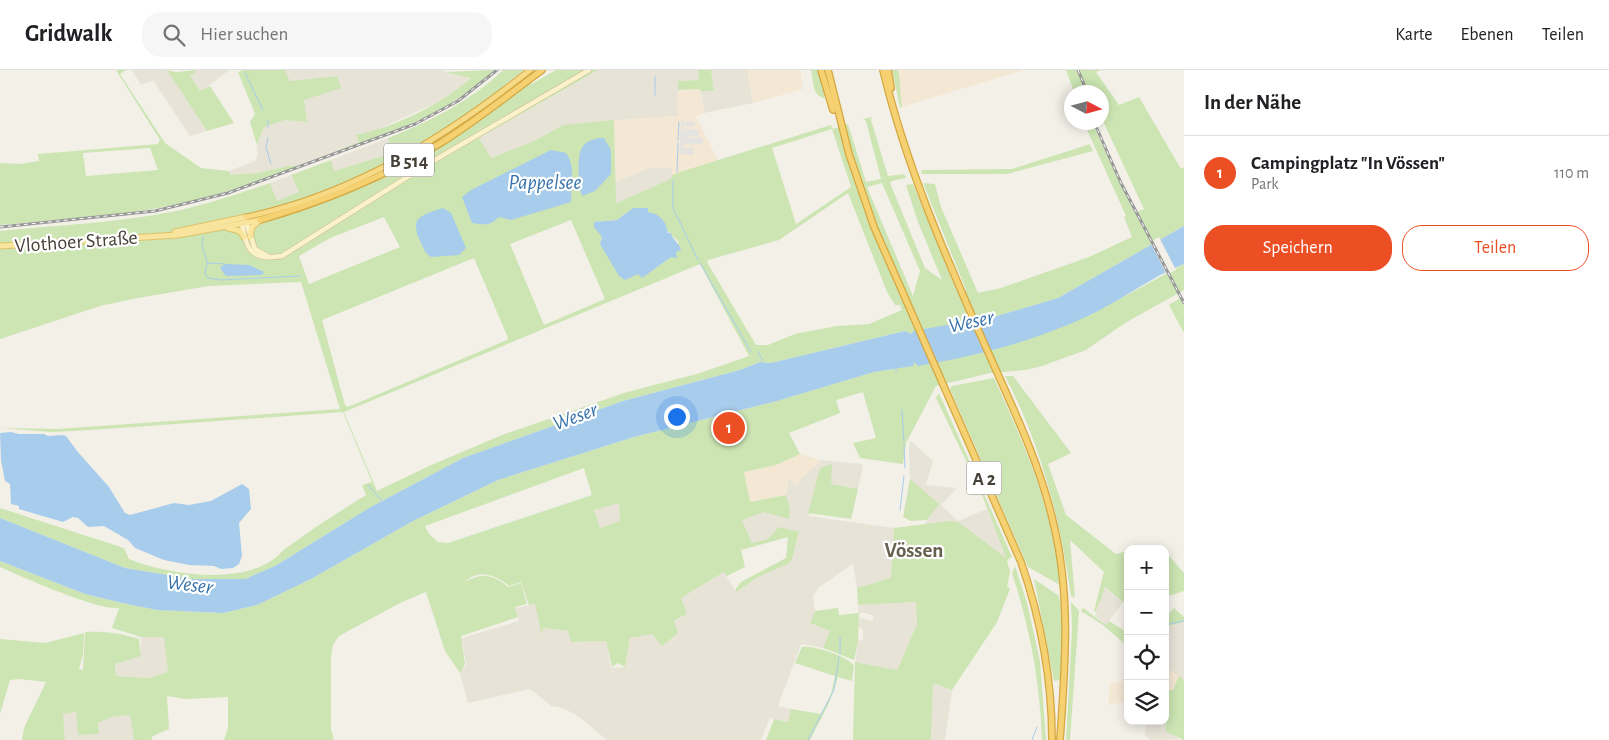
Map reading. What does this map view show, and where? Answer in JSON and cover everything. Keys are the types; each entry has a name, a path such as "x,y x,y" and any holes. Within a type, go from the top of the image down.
{"highway":[{"name":"B 514","path":"244,220 343,186 398,160 483,108 530,70"},
{"name":"B 514","path":"260,220 327,198 391,170 448,138 542,70"},
{"path":"821,70 828,86"},
{"name":"A 2","path":"828,70 828,86 864,201 906,302 1021,562 1038,618 1046,658 1052,740"},
{"path":"886,71 894,110 919,188 1031,451 1048,501 1058,542 1065,602 1066,640 1060,740"}],"main road":[{"path":"244,220 247,245 256,256 265,259 292,251 428,164 590,70"},
{"name":"B 514","path":"244,220 260,220"},
{"name":"Vlothoer Straße","path":"0,246 178,235 222,228 244,220"},
{"name":"Vlothoer Straße","path":"152,236 244,220"},
{"path":"247,237 252,227 260,220"},
{"path":"222,228 240,231 247,237"}],"shaded area":[{"path":"132,70 167,70 207,131 190,136 153,80 141,85"},
{"path":"198,70 229,70 200,92 189,76"},
{"path":"285,70 444,70 445,73 472,77 449,97 372,132 357,135 360,142 300,166 288,166 257,173 230,175 229,171 255,161 258,155 257,145 264,127 285,120 307,122 304,100 337,76 290,81"},
{"path":"598,70 698,70 699,80 678,81 679,116 563,125 532,142 490,158 479,138"},
{"path":"711,70 747,70 753,103 704,113 701,92 714,89"},
{"path":"747,70 800,70 803,89 753,103"},
{"path":"898,70 1024,70 902,107"},
{"path":"700,89 704,113 696,117 718,160 672,175 672,168 648,168 615,182 614,120 678,116 678,90"},
{"path":"681,121 695,122 695,127 683,126 683,129 699,130 698,136 682,137 702,138 703,144 683,145 683,148 694,148 694,155 679,154"},
{"path":"388,138 390,145 389,154 333,171 331,160"},
{"path":"648,168 672,168 672,179 615,203 615,182"},
{"path":"291,175 299,193 277,201 270,183"},
{"path":"911,441 933,461 926,485 957,488 941,505 958,521 987,509 1007,559 949,521 924,525 938,504 910,479 909,446"},
{"path":"800,454 821,460 795,485 790,478 788,479 786,495 750,502 744,472 776,465"},
{"path":"821,460 862,464 863,466 858,489 831,484 820,468 809,516 894,528 892,578 857,588 853,564 818,588 813,597 815,611 810,623 830,631 823,648 801,644 778,706 791,709 788,722 770,718 761,740 607,740 578,716 563,708 551,706 530,689 468,703 460,673 466,665 462,638 519,621 516,608 535,604 542,633 542,628 568,631 572,642 606,641 611,668 625,667 630,638 652,633 662,645 674,622 687,614 681,598 724,572 736,592 758,577 788,564 792,559 799,532 775,534 768,539 752,543 742,520 764,512 780,515 790,509 786,495 789,477 795,485"},
{"path":"619,502 620,521 600,528 594,510"},
{"path":"1104,587 1123,602 1106,625 1095,616"},
{"path":"916,602 917,624 897,670 855,662 858,641 863,640 863,630 859,627 859,618 872,621 874,616 862,612 859,615 858,605"},
{"path":"1184,622 1184,680 1169,670 1169,626"},
{"path":"141,637 165,637 168,672 149,678 116,676 115,664 141,655"},
{"path":"1169,670 1179,676 1173,690 1169,690"},
{"path":"1124,681 1124,702 1108,705 1110,684"},
{"path":"933,683 952,690 945,740 931,740"},
{"path":"77,712 78,735 99,733 98,723 112,717 130,715 134,740 65,740 63,713"},
{"path":"1146,725 1165,725 1166,732 1180,739 1150,740 1145,735"}],"green space":[{"path":"116,70 126,70 120,74 165,143 201,168 229,171 230,175 257,173 288,166 300,166 359,142 356,135 386,126 417,113 446,97 471,78 444,72 494,70 462,96 407,126 282,173 238,188 192,201 148,210 0,225 0,163 20,164 39,161 38,154 158,144 160,140","holes":["150,148 158,170 86,176 83,153"]},
{"path":"167,70 176,72 198,70 190,76 200,91 210,86 234,123 207,131"},
{"path":"244,70 285,70 290,81 337,76 341,88 304,100 307,122 285,120 264,127 257,145 250,122 255,114 238,72"},
{"path":"503,70 524,70 502,87 532,84 556,70 598,70 479,138 491,158 532,142 563,125 614,120 616,203 671,179 672,175 680,172 831,125 833,129 848,124 866,182 881,179 866,121 863,119 872,117 871,120 888,176 904,174 906,178 890,183 925,268 942,280 918,222 906,185 913,184 957,292 966,290 923,183 935,184 941,207 978,293 1001,288 1089,257 1132,237 1124,217 1126,216 1087,130 1095,130 1135,213 1144,209 1107,130 1109,130 1109,91 1119,105 1139,97 1181,169 1184,167 1184,226 1058,298 997,316 912,334 905,331 771,363 759,362 740,370 623,401 463,458 369,508 275,566 245,579 191,579 125,568 0,518 0,508 124,548 129,559 144,564 181,573 220,575 239,573 271,561 308,533 366,495 362,485 372,482 343,412 52,432 0,428 57,429 340,409 301,282 209,286 138,298 100,306 0,339 0,231 150,216 209,203 270,183 277,201 299,192 291,175 331,160 334,171 389,154 391,149 388,138 449,110","holes":["832,129 851,187 796,224 772,148","882,183 920,271 913,296 867,187","848,193 887,292 895,305 900,305 902,310 869,324 837,326 795,334 768,345 756,345 707,262 708,260 779,240","633,208 648,208 648,212 679,242 677,248 669,258 642,277 600,244 602,237 594,222 617,220","384,217 400,247 309,284 299,256 330,238","571,220 605,299 544,325 510,244","474,258 508,338 348,407 345,405 322,320","700,264 749,356 697,374 627,392 502,435 429,466 377,491 344,412"]},
{"path":"698,70 711,70 714,90 701,92 700,89 678,90 678,81 699,80"},
{"path":"811,70 819,70 825,93 824,98 817,94 815,90"},
{"path":"892,70 898,70 900,79 902,107 900,108"},
{"path":"1066,70 1101,70 1096,72 1105,85 1071,85"},
{"path":"1090,144 1093,151 1007,174 922,174 921,170 1012,169"},
{"path":"1184,264 1184,290 1125,323 1086,350 1026,370 990,373 936,386 906,443 903,464 860,458 853,443 876,438 863,392 836,400 840,413 789,433 800,454 776,465 744,472 750,502 786,495 790,509 789,519 764,512 742,520 752,543 768,539 779,527 799,532 792,559 788,564 758,577 736,592 735,590 741,582 786,558 788,537 741,550 745,567 727,576 724,572 681,598 687,614 674,621 678,633 662,646 652,634 630,638 625,667 618,663 612,667 606,641 571,642 568,631 543,628 542,636 535,604 529,605 521,582 509,586 493,576 481,575 470,578 465,582 477,577 488,576 508,587 521,583 527,604 515,607 518,617 461,636 465,664 460,673 445,651 426,592 400,603 339,636 333,645 331,657 331,730 334,740 224,740 228,728 228,697 186,699 167,696 169,729 153,736 151,740 134,740 130,715 112,717 98,723 99,734 78,735 76,712 63,714 65,740 22,740 24,728 46,682 19,679 10,680 0,714 0,639 45,643 84,633 83,655 79,669 83,670 85,632 119,634 139,639 141,656 115,664 116,676 149,678 168,672 164,637 141,637 112,628 119,608 109,608 60,592 0,567 0,561 85,594 122,603 157,610 223,613 257,605 311,579 413,521 498,480 634,437 777,401 874,372 912,366 914,362 1090,315","holes":["584,468 592,495 448,543 438,542 429,534 425,526","619,503 620,521 600,528 594,510"]},
{"path":"1180,298 1184,307 1184,333 1169,305"},
{"path":"1005,376 1013,376 1071,453 1048,464 1066,515 1116,554 1124,552 1123,602 1105,587 1096,612 1094,611 1104,572 1070,540 1075,598 1071,596 1055,511 1039,456 1018,402"},
{"path":"994,378 1027,453 1045,505 1052,531 1060,585 1028,567 950,389 952,386"},
{"path":"939,393 1012,557 1007,560 1010,572 1007,586 1010,589 997,622 952,690 933,683 931,740 853,740 855,662 897,670 917,624 916,602 858,605 857,588 891,578 894,528 949,521 958,522 1006,558 981,492 936,398"},
{"path":"832,464 831,484 858,489 851,519 808,513 820,468"},
{"path":"910,479 939,504 927,520 911,521 903,517"},
{"path":"1169,556 1184,573 1184,591 1169,596"},
{"path":"1015,566 1027,603 1040,661 1046,740 1042,740 1039,697 1029,635 1012,573"},
{"path":"1034,579 1059,596 1063,619 1061,680 1054,681"},
{"path":"1071,602 1079,611 1070,740 1066,740 1072,631"},
{"path":"838,608 839,615 859,613 858,641 854,660 823,648 830,631 810,623 815,611"},
{"path":"1083,608 1106,625 1109,621 1124,630 1124,643 1103,625 1081,611"},
{"path":"1174,608 1184,617 1184,622 1169,626 1169,614"},
{"path":"802,647 830,652 850,662 854,666 852,681 838,677 829,703 810,740 766,740 774,719 788,722 791,709 821,714 831,694 835,676 795,663"},
{"path":"1179,676 1184,680 1184,740 1166,732 1166,725 1169,725 1169,690 1173,690"}],"water":[{"path":"598,138 604,138 611,150 611,174 595,191 582,196 579,177 579,156 585,144"},
{"name":"Pappelsee","path":"551,150 566,153 569,158 572,170 571,202 511,220 499,217 487,224 472,223 462,197 471,190"},
{"path":"443,208 451,213 466,248 459,255 431,257 425,252 420,241 416,227 417,222 424,215"},
{"path":"633,208 648,208 648,212 659,216 666,225 668,233 671,233 681,250 676,252 677,258 671,257 642,278 638,274 625,280 619,276 600,244 602,237 594,227 594,222 617,220"},
{"name":"Weser","path":"1184,226 1184,264 1160,275 1102,309 1048,333 962,357 918,366 914,362 913,366 874,372 777,401 634,437 498,480 413,521 311,579 257,605 223,613 157,610 85,594 0,561 0,518 125,568 191,579 245,579 275,566 369,508 463,458 623,401 740,370 760,362 771,363 905,331 912,334 913,331 997,316 1058,298"},
{"path":"225,264 249,265 264,272 262,275 226,276 220,268"},
{"path":"0,433 66,436 109,487 125,513 130,515 174,503 189,505 211,501 242,484 249,489 251,509 239,523 242,556 239,564 233,568 221,569 214,566 189,565 164,560 135,548 128,540 104,526 88,527 78,518 73,517 63,522 19,509 19,506 11,504 10,484 5,481 1,460"}],"pier":[{"path":"1159,237 1176,270 1167,275 1150,242"}],"waterway":[{"path":"245,73 263,110"},
{"path":"655,77 655,95"},
{"path":"268,120 268,127"},
{"path":"678,140 679,122"},
{"path":"268,138 266,147 271,164"},
{"path":"677,172 678,143"},
{"path":"673,180 673,208 698,260"},
{"path":"203,237 202,241 207,262 205,274 208,278 220,280 300,276"},
{"path":"208,263 225,264"},
{"path":"700,263 751,352"},
{"path":"758,352 763,361"},
{"path":"902,410 904,441"},
{"path":"904,445 905,468"},
{"path":"900,510 904,476"},
{"path":"368,485 382,501"},
{"path":"1169,624 1184,621"},
{"path":"840,637 840,654"},
{"path":"808,740 834,690 839,657"},
{"path":"1032,740 1037,727"}],"railway":[{"path":"0,227 155,211 228,193 415,124 458,101 497,70"},
{"path":"1078,70 1084,85"},
{"path":"1098,130 1121,183 1184,303"}],"place":[{"name":"Campingplatz \"In Vössen\"","path":"729,428"}],"district":[{"name":"Vössen","path":"914,550"}]}
